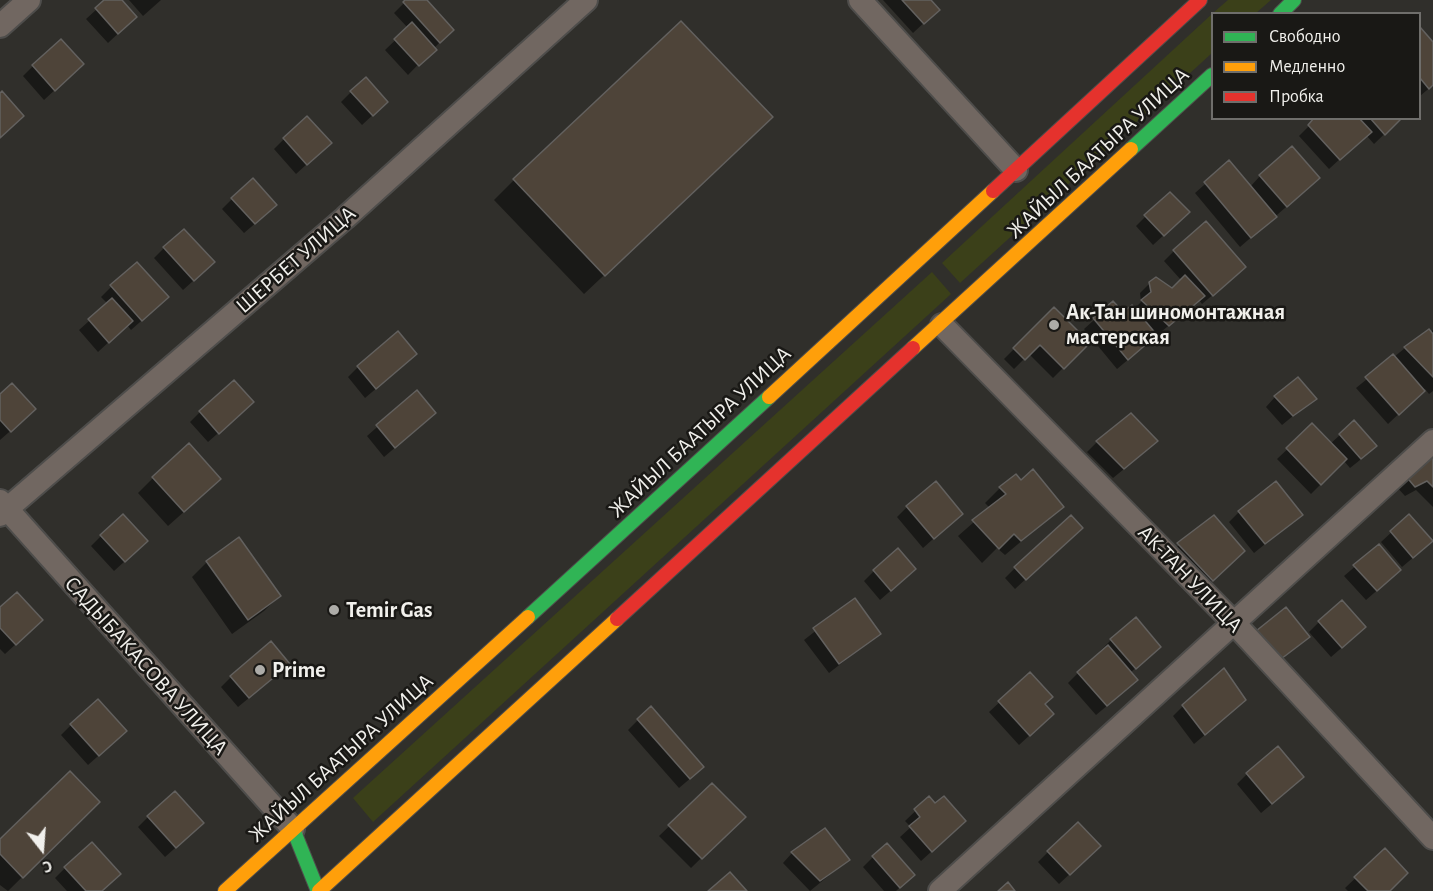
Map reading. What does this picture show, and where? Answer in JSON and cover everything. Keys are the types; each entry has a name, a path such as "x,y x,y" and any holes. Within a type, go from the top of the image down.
{"main road":[{"name":"ЖАЙЫЛ БААТЫРА УЛИЦА","path":"225,891 629,526 1200,0"},
{"path":"1282,12 1294,0"},
{"name":"ЖАЙЫЛ БААТЫРА УЛИЦА","path":"318,891 942,325 1211,76"},
{"path":"293,829 318,891"}],"street":[{"path":"0,26 29,0"},
{"name":"ШЕРБЕТ УЛИЦА","path":"2,508 345,218 586,0"},
{"path":"860,0 1016,170"},
{"name":"АК-ТАН УЛИЦА","path":"942,325 1235,624 1433,838"},
{"path":"940,891 1433,441"},
{"name":"САДЫБАКАСОВА УЛИЦА","path":"2,508 293,829"}],"green space":[{"path":"1228,0 1271,0 1257,12 1214,12"},
{"path":"1211,15 1211,54 960,283 942,263"},
{"path":"932,272 951,294 373,822 353,798"}],"building":[{"path":"104,0 122,0 137,17 118,34 95,8"},
{"path":"405,0 427,0 454,30 440,43 403,2"},
{"path":"902,0 931,0 940,10 924,24"},
{"path":"681,21 773,117 605,276 513,179"},
{"path":"412,22 437,50 419,66 394,39"},
{"path":"1421,28 1433,42 1433,85 1429,89 1421,79"},
{"path":"61,39 84,64 55,91 32,65"},
{"path":"366,77 388,102 373,116 350,91"},
{"path":"2,91 24,116 0,138 0,93"},
{"path":"307,116 332,143 307,165 283,138"},
{"path":"1312,120 1361,120 1372,132 1340,160 1308,125"},
{"path":"1372,120 1400,120 1385,135"},
{"path":"1292,146 1320,178 1287,207 1259,175"},
{"path":"1229,160 1277,217 1251,238 1204,182"},
{"path":"253,178 277,205 255,224 231,198"},
{"path":"1170,192 1190,212 1164,236 1144,215"},
{"path":"1206,221 1246,267 1213,296 1173,250"},
{"path":"184,229 215,262 194,281 163,247"},
{"path":"137,262 169,297 142,321 110,285"},
{"path":"1185,275 1205,296 1169,326 1141,300 1151,292 1149,282 1156,277 1172,288"},
{"path":"112,298 133,321 109,343 88,319"},
{"path":"1113,301 1123,312 1132,305 1157,335 1128,360 1093,318"},
{"name":"Ак-Тан шиномонтажная мастерская","path":"1054,307 1090,343 1064,369 1040,345 1025,360 1013,348"},
{"path":"1429,329 1433,334 1433,377 1404,347"},
{"path":"398,331 417,354 376,389 357,366"},
{"path":"1393,354 1425,391 1399,415 1365,377"},
{"path":"1298,377 1317,399 1293,416 1274,396"},
{"path":"234,380 254,402 219,434 199,411"},
{"path":"12,383 36,409 11,432 0,420 0,394"},
{"path":"417,390 436,413 395,448 376,425"},
{"path":"1131,413 1158,441 1124,469 1096,441"},
{"path":"1354,420 1377,446 1361,459 1339,434"},
{"path":"1312,423 1347,459 1321,485 1286,448"},
{"path":"189,443 221,479 184,512 152,477"},
{"path":"1428,452 1433,458 1433,487 1427,481 1415,487 1404,474"},
{"path":"1033,469 1064,507 1021,541 1014,534 999,549 972,520 1006,494 999,487 1016,474 1021,480"},
{"path":"936,481 963,514 934,539 906,506"},
{"path":"1276,481 1303,515 1265,544 1238,511"},
{"path":"123,514 148,541 125,562 100,535"},
{"path":"1409,514 1433,541 1413,558 1390,531"},
{"path":"1071,515 1083,528 1026,580 1014,567"},
{"path":"1214,515 1245,551 1213,581 1177,543"},
{"path":"239,537 281,596 248,620 206,561"},
{"path":"1379,544 1401,570 1377,591 1353,565"},
{"path":"898,548 916,569 891,591 873,570"},
{"path":"17,592 43,620 16,645 0,628 0,607"},
{"path":"855,598 881,634 839,664 813,628"},
{"path":"1342,600 1366,627 1342,648 1318,621"},
{"path":"1286,607 1310,637 1281,659 1256,631"},
{"path":"1136,617 1161,647 1136,669 1110,639"},
{"name":"Prime","path":"271,641 290,664 249,698 230,676"},
{"path":"1108,645 1138,680 1107,706 1077,672"},
{"path":"1224,668 1246,700 1205,735 1182,705"},
{"path":"1030,672 1053,697 1045,704 1054,714 1030,736 998,701"},
{"path":"98,699 127,731 99,756 70,724"},
{"path":"651,706 704,767 690,779 637,719"},
{"path":"1278,746 1304,777 1272,804 1246,773"},
{"path":"70,771 100,802 23,878 0,854 0,839"},
{"path":"712,783 746,817 702,859 668,825"},
{"path":"175,791 204,823 176,848 147,816"},
{"path":"929,796 935,803 944,796 966,821 932,852 909,826 920,817 914,809"},
{"path":"1078,822 1101,846 1070,875 1047,851"},
{"path":"825,828 850,860 820,881 791,852"},
{"path":"92,842 121,874 102,891 86,891 64,867"},
{"path":"887,843 915,875 900,888 872,856"},
{"path":"1385,848 1408,873 1390,891 1368,891 1354,877"},
{"path":"730,872 747,891 708,891"},
{"path":"1008,882 1015,891 998,891"}],"traffic: fast":[{"path":"1282,12 1294,0"},
{"path":"1131,149 1211,76"},
{"path":"528,617 769,397"},
{"path":"293,829 318,891"}],"traffic: slow":[{"path":"913,348 1131,149"},
{"path":"769,397 993,191"},
{"path":"225,891 528,617"},
{"path":"319,891 617,619"}],"traffic: jam":[{"path":"993,191 1200,0"},
{"path":"617,619 913,348"}],"place":[{"name":"Ак-Тан шиномонтажная мастерская","path":"1054,325"},
{"name":"Temir Gas","path":"334,610"},
{"name":"Prime","path":"260,670"}]}
